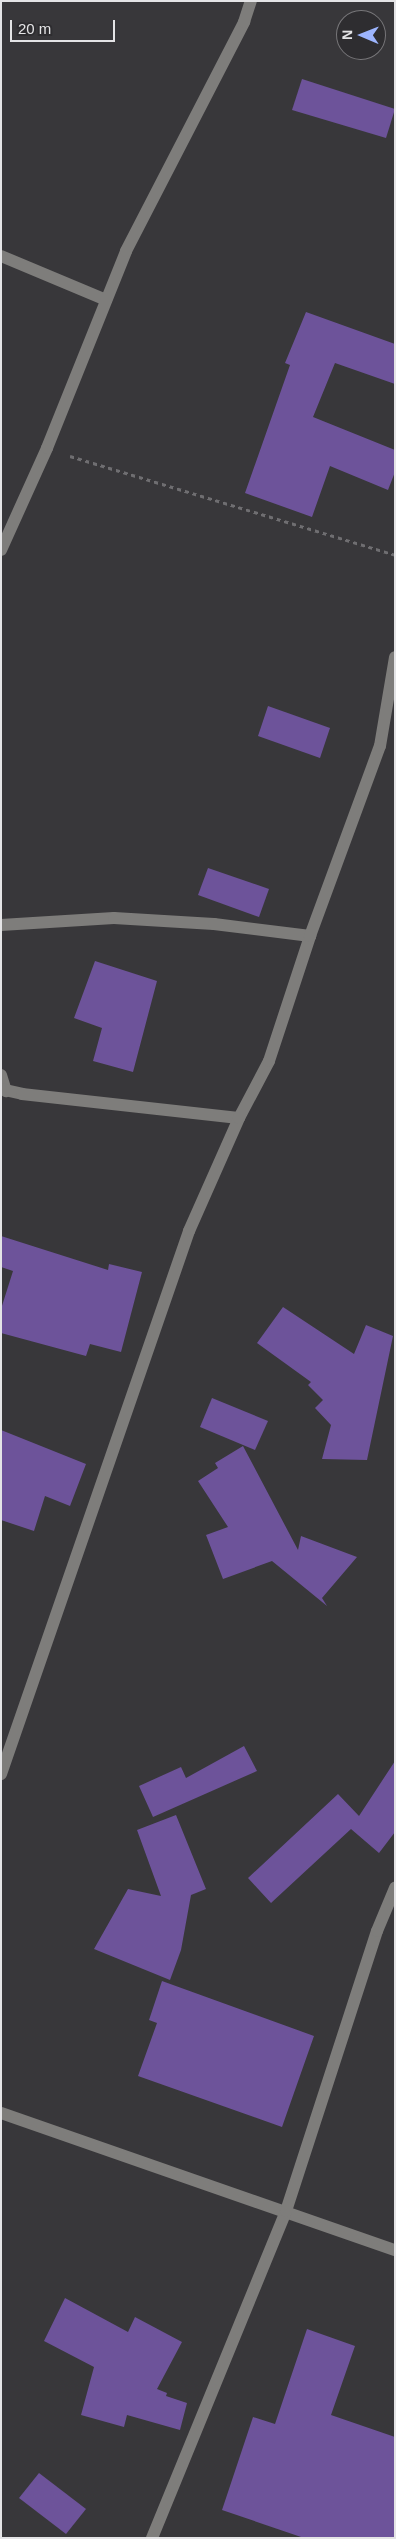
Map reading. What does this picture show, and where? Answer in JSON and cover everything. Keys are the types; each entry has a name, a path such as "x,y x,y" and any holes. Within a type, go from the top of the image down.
{"street":[{"path":"1,550 47,448 126,251 240,31 251,1"},
{"path":"1,256 106,300"},
{"path":"1,1774 189,1231 239,1118 269,1061 310,936 380,746 395,658"},
{"path":"1,925 114,918 214,924 310,936"},
{"path":"1,1075 4,1090 239,1118"},
{"path":"152,2538 286,2212 377,1932 395,1888"},
{"path":"1,2113 395,2250"}],"path":[{"path":"47,448 395,555"}],"building":[{"path":"302,79 395,109 386,138 292,110"},
{"path":"306,312 395,344 395,384 335,363 313,417 395,450 395,472 388,490 330,466 312,517 245,493 290,365 285,363"},
{"path":"268,706 330,728 320,758 258,736"},
{"path":"208,868 269,889 259,917 198,895"},
{"path":"95,961 157,981 133,1072 93,1061 102,1028 74,1018"},
{"path":"1,1236 108,1270 109,1264 142,1272 121,1352 90,1344 86,1356 1,1333 1,1309 13,1271 1,1267"},
{"path":"283,1307 354,1354 366,1325 393,1336 367,1460 322,1459 331,1425 315,1408 323,1400 308,1385 311,1382 257,1343"},
{"path":"212,1398 268,1421 255,1450 200,1427"},
{"path":"1,1430 86,1464 70,1506 45,1496 34,1531 1,1520"},
{"path":"243,1446 298,1550 301,1536 357,1557 322,1598 327,1606 272,1561 223,1579 206,1535 228,1527 198,1481 218,1468 215,1463"},
{"path":"244,1746 257,1771 153,1817 139,1786 181,1767 186,1778"},
{"path":"395,1761 395,1832 379,1853 351,1829 271,1903 248,1878 338,1794 359,1816"},
{"path":"176,1815 206,1889 191,1895 181,1950 170,1980 94,1949 128,1889 161,1896 137,1830"},
{"path":"162,1981 314,2036 282,2127 138,2076 157,2023 149,2020"},
{"path":"65,2298 128,2332 135,2317 182,2342 157,2389 167,2393 166,2396 187,2403 180,2430 127,2415 124,2427 81,2415 94,2367 44,2341"},
{"path":"307,2329 355,2346 331,2415 395,2437 395,2538 304,2538 222,2510 253,2417 275,2424"},
{"path":"39,2473 86,2509 66,2534 19,2498"}]}
